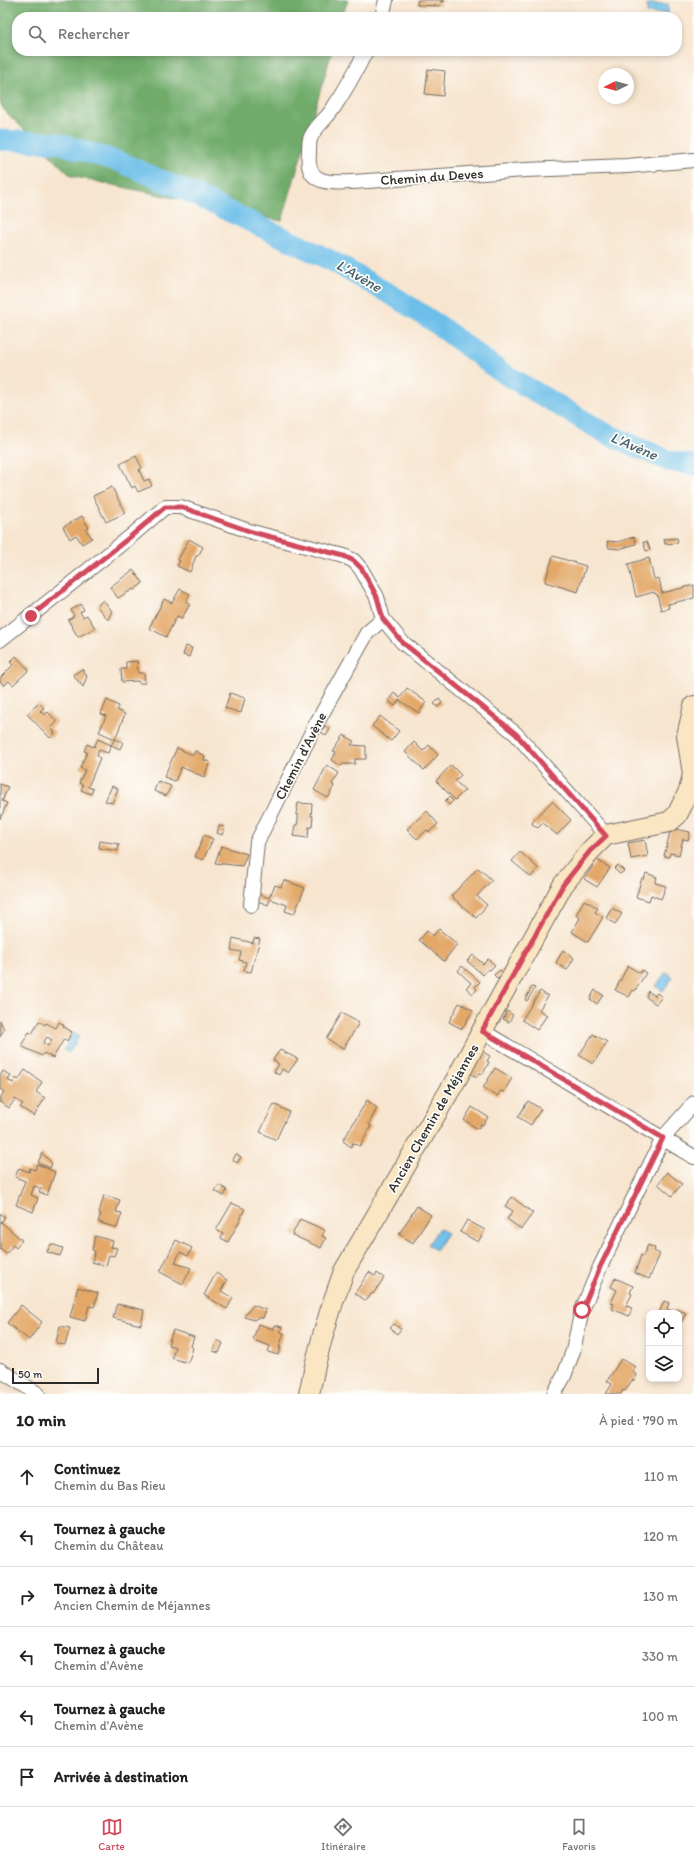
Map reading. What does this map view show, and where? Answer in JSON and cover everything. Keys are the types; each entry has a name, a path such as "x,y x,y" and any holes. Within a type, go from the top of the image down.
{"street":[{"path":"383,12 386,0"},
{"name":"Chemin du Deves","path":"364,56 353,79 329,116 315,130 310,139 309,167 315,177 328,183 525,170 627,166 694,160"},
{"path":"0,640 124,542 165,507 181,507 252,532 344,556 354,561 362,569 369,580 377,597 383,619 402,642 516,734 606,836 669,822 677,814 690,791 693,774 687,736 694,706"},
{"name":"Chemin d'Avène","path":"251,905 257,842 315,726 367,633 383,619"},
{"name":"Ancien Chemin de Méjannes","path":"309,1394 313,1373 333,1301 344,1271 457,1078 563,885 590,851 606,836"},
{"path":"482,1031 694,1157"},
{"path":"554,1394 564,1376 573,1351 582,1310 600,1267 663,1138 694,1103"},
{"path":"0,1370 38,1394"}],"shaded area":[{"path":"0,1378 31,1394 0,1394"}],"green space":[{"path":"0,0 348,0 344,12 12,12 12,56 331,56 282,221 71,176 4,110 0,102"}],"water":[{"path":"647,4 668,4 668,12 647,12"},
{"path":"666,972 673,977 663,991 656,986"},
{"path":"73,1033 79,1036 69,1053 64,1050"},
{"path":"439,1228 447,1233 436,1250 428,1245"}],"building":[{"path":"418,0 444,0 444,2 441,1 440,6 417,5"},
{"path":"428,69 445,71 443,96 425,94"},
{"path":"136,456 142,468 139,470 144,481 149,479 152,486 138,492 135,486 132,488 120,464"},
{"path":"112,487 125,513 106,522 93,496"},
{"path":"82,516 89,528 86,530 92,538 82,544 76,535 70,539 63,527"},
{"path":"634,537 636,544 619,549 609,548 607,541 617,542"},
{"path":"677,538 678,543 665,544 664,539"},
{"path":"189,539 203,547 198,556 196,556 190,572 177,566 180,561 178,560"},
{"path":"643,542 647,542 650,550 646,551"},
{"path":"553,556 586,566 578,592 545,582"},
{"path":"649,558 654,579 659,578 662,593 694,585 694,598 668,604 669,608 661,610 657,594 654,592 636,597 628,564"},
{"path":"133,570 143,583 134,590 133,589 118,598 110,587"},
{"path":"180,589 190,594 186,602 190,604 182,618 177,616 166,637 149,628 164,599 172,603"},
{"path":"103,600 112,611 108,620 97,606"},
{"path":"81,604 84,610 80,612 83,617 87,615 95,628 78,637 68,620 74,616 71,610"},
{"path":"186,646 192,648 189,657 183,655"},
{"path":"16,656 29,670 13,685 9,681 4,686 0,681 0,678 13,665 10,662"},
{"path":"137,661 138,673 144,673 145,683 139,683 138,681 122,682 121,669 126,669 126,662"},
{"path":"82,669 87,676 83,687 73,675"},
{"path":"407,688 426,702 419,713 399,700 395,706 388,701 394,693 400,698"},
{"path":"230,693 245,698 241,713 225,708"},
{"path":"439,699 442,703 438,707 434,704"},
{"path":"107,700 119,706 117,710 125,714 115,739 99,732 106,716 101,714"},
{"path":"39,703 44,708 40,711 44,715 48,712 57,722 51,728 55,733 50,738 27,714"},
{"path":"380,716 399,731 391,741 372,726"},
{"path":"325,726 330,729 326,736 321,732"},
{"path":"344,735 354,741 351,745 366,746 366,759 355,759 355,764 343,764 341,766 332,760 336,752 333,751"},
{"path":"98,739 111,745 108,753 99,750 97,756 100,758 88,787 93,789 91,794 81,790 83,785 79,783 85,770 80,768 87,752 84,751 87,744 94,747"},
{"path":"115,739 123,742 120,749 111,745"},
{"path":"414,742 423,751 429,745 438,755 424,770 405,752"},
{"path":"177,748 193,755 195,751 205,756 204,760 210,762 204,777 181,767 175,781 164,777"},
{"path":"327,765 339,773 332,784 335,786 328,798 314,790"},
{"path":"451,765 461,775 455,781 465,790 455,800 436,781"},
{"path":"158,781 171,786 166,796 154,791"},
{"path":"0,784 8,787 2,801 7,803 0,819"},
{"path":"112,786 118,789 112,803 105,801"},
{"path":"449,797 453,801 449,805 445,801"},
{"path":"552,801 571,820 557,835 543,823 538,828 532,824 533,821"},
{"path":"298,803 312,804 312,827 309,827 308,838 293,836 295,825 297,825 298,820 298,814 296,814"},
{"path":"427,811 438,824 429,832 427,830 417,839 407,829"},
{"path":"219,826 225,827 222,835 217,833"},
{"path":"671,828 690,832 688,840 683,839 679,855 670,853 669,857 664,856"},
{"path":"204,835 213,839 203,860 195,857"},
{"path":"645,840 648,856 631,859 628,843"},
{"path":"100,841 119,844 118,851 99,848"},
{"path":"221,846 247,854 242,866 215,863"},
{"path":"520,852 538,868 531,877 512,861"},
{"path":"597,860 610,868 597,887 584,879"},
{"path":"618,865 624,871 620,874 614,869"},
{"path":"478,868 492,880 477,896 487,905 476,918 451,896"},
{"path":"646,873 657,877 655,883 666,886 661,899 651,895 649,901 636,897 642,878 644,879"},
{"path":"284,880 305,888 294,914 285,911 287,905 270,899 268,905 255,900 256,893 269,898 275,885 281,887"},
{"path":"584,900 598,908 595,912 603,917 588,942 572,932 580,918 576,915"},
{"path":"612,908 622,914 615,924 606,918"},
{"path":"439,929 457,944 444,961 419,940 427,931 433,936"},
{"path":"233,938 253,943 254,938 260,939 251,972 244,971 246,962 239,960 241,952 231,950"},
{"path":"563,950 574,958 567,970 556,963"},
{"path":"473,955 483,964 488,959 495,965 490,970 488,969 483,975 467,961"},
{"path":"462,966 480,982 475,987 477,989 473,994 466,988 471,983 458,971"},
{"path":"628,966 640,973 642,970 646,973 635,991 633,990 629,997 615,990"},
{"path":"500,970 504,973 498,979 494,975"},
{"path":"532,987 535,988 527,1001 525,1000"},
{"path":"595,990 603,995 597,1004 590,999"},
{"path":"540,991 548,996 539,1010 547,1015 537,1030 522,1020"},
{"path":"648,991 655,996 657,993 662,997 656,1004 646,997"},
{"path":"459,1003 473,1010 462,1029 449,1022"},
{"path":"507,1011 513,1015 509,1022 503,1019"},
{"path":"342,1013 359,1023 343,1049 326,1039"},
{"path":"0,1020 4,1029 0,1037"},
{"path":"39,1021 45,1025 46,1023 56,1028 59,1022 72,1032 67,1041 64,1039 53,1058 44,1053 42,1056 21,1046 29,1032 32,1034","holes":["47,1037 52,1040 48,1046 43,1043"]},
{"path":"593,1034 607,1042 593,1064 579,1055"},
{"path":"280,1050 298,1059 288,1073 282,1069 279,1075 274,1072 279,1064 273,1060"},
{"path":"482,1051 490,1056 487,1061 489,1062 483,1074 479,1073 477,1077 469,1073"},
{"path":"495,1068 512,1078 504,1092 501,1091 497,1096 483,1088"},
{"path":"25,1070 42,1082 36,1092 45,1098 34,1116 20,1107 23,1104 15,1099 9,1108 0,1102 0,1098 4,1092 0,1089 0,1076 3,1071 11,1076 8,1080 13,1083 16,1078 18,1080"},
{"path":"367,1100 377,1108 369,1124 371,1126 360,1146 353,1143 351,1147 343,1141"},
{"path":"528,1101 541,1109 531,1125 518,1117"},
{"path":"274,1104 289,1112 276,1140 260,1132"},
{"path":"472,1107 488,1117 483,1125 481,1124 478,1129 464,1120"},
{"path":"42,1153 52,1163 50,1168 38,1163"},
{"path":"236,1154 241,1157 237,1163 233,1160"},
{"path":"37,1164 55,1172 47,1195 39,1192 41,1188 34,1186 31,1195 38,1198 33,1212 16,1205 25,1181 15,1177 19,1168 29,1172 30,1168 35,1170"},
{"path":"667,1172 682,1184 672,1196 658,1184"},
{"path":"219,1185 227,1190 224,1196 215,1191"},
{"path":"104,1195 120,1200 116,1212 122,1213 117,1228 98,1222"},
{"path":"512,1197 533,1213 521,1229 507,1219 513,1211 505,1206"},
{"path":"232,1203 245,1209 228,1242 221,1238 223,1234 216,1230"},
{"path":"417,1206 431,1215 413,1243 399,1234"},
{"path":"0,1213 5,1217 1,1222 22,1240 16,1248 13,1245 6,1254 0,1249"},
{"path":"300,1219 325,1230 322,1236 326,1238 321,1248 292,1235"},
{"path":"467,1220 485,1230 478,1242 460,1232"},
{"path":"95,1236 113,1241 111,1247 117,1248 114,1256 109,1255 106,1266 92,1262 95,1251 92,1250"},
{"path":"176,1240 192,1248 188,1256 180,1252 175,1263 191,1268 183,1284 160,1272"},
{"path":"51,1244 63,1248 60,1256 47,1252"},
{"path":"648,1245 655,1248 654,1251 660,1254 649,1279 635,1273 641,1255 643,1256"},
{"path":"369,1272 375,1276 377,1273 384,1278 366,1301 355,1293"},
{"path":"216,1273 227,1280 221,1291 233,1298 227,1309 204,1295"},
{"path":"615,1278 633,1286 630,1293 632,1294 626,1306 632,1308 629,1316 612,1309 614,1304 611,1303 617,1290 611,1287"},
{"path":"78,1287 98,1293 94,1307 89,1306 85,1321 70,1317"},
{"path":"664,1301 669,1303 667,1309 669,1310 660,1310"},
{"path":"117,1304 144,1310 141,1325 113,1318"},
{"path":"21,1305 42,1322 29,1340 7,1323"},
{"path":"253,1305 266,1310 263,1318 257,1318 254,1320 244,1317"},
{"path":"682,1311 686,1313 682,1321"},
{"path":"258,1324 274,1329 275,1325 282,1327 280,1332 284,1333 278,1355 268,1352 270,1346 253,1340"},
{"path":"394,1324 401,1329 397,1334 390,1328"},
{"path":"60,1326 70,1328 65,1345 56,1343"},
{"path":"173,1330 194,1337 191,1346 193,1348 188,1363 172,1358 175,1347 168,1345"},
{"path":"217,1340 223,1343 219,1353 213,1351"},
{"path":"621,1359 636,1367 633,1372 637,1375 634,1381 632,1380 625,1391 623,1390 621,1394 606,1394 612,1384 607,1381"}],"waterway":[{"name":"L'Avène","path":"0,140 58,143 120,162 195,195 332,261 398,299 437,324 498,370 607,434 669,461 694,465"}],"route":[{"path":"31,616 165,507 181,507 252,532 344,556 354,561 362,569 377,597 383,619 402,642 432,668 516,734 606,836 590,851 563,885 482,1031 663,1138 600,1267 582,1310"}]}
